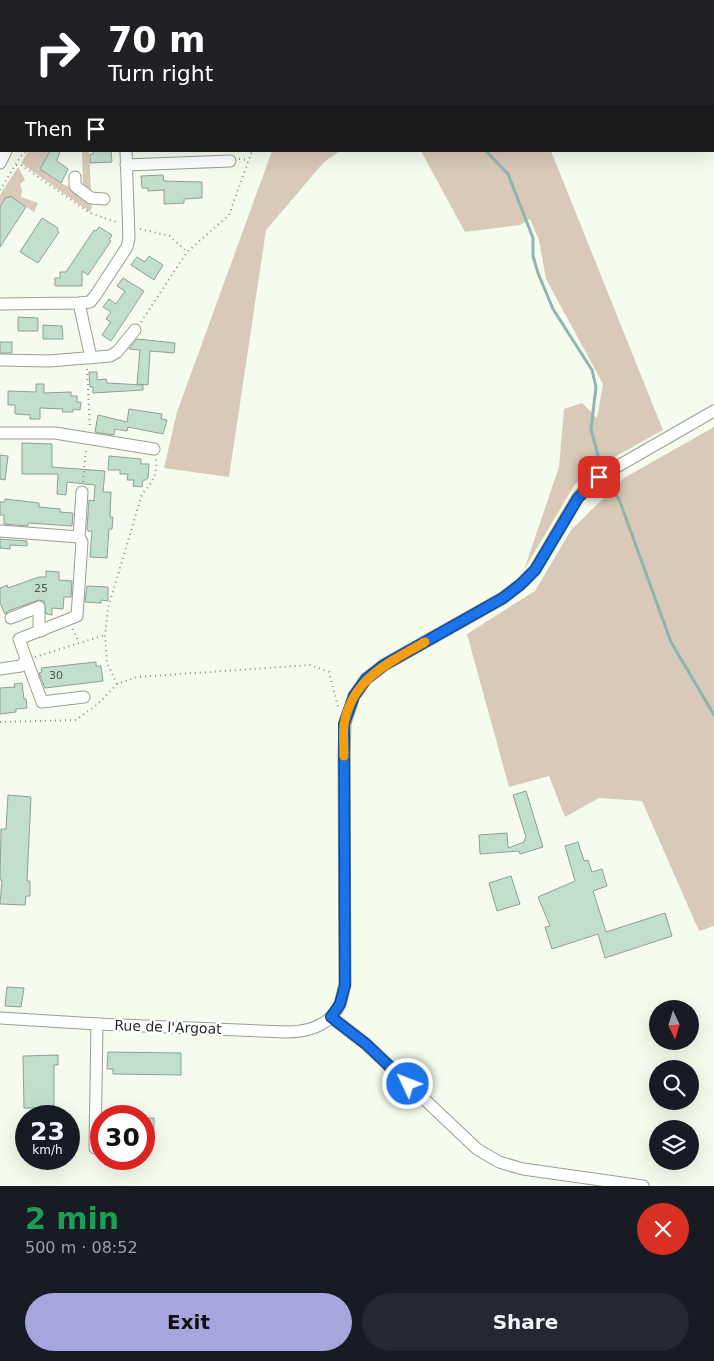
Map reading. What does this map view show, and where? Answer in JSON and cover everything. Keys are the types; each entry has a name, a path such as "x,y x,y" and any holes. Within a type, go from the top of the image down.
{"street":[{"path":"0,304 79,303 90,302 95,296 127,247 129,238 126,152"},
{"path":"126,165 230,161"},
{"path":"75,177 75,186 91,198 104,199"},
{"path":"79,303 88,358"},
{"path":"0,360 49,361 110,356 117,352 135,330"},
{"path":"643,1186 522,1168 499,1162 477,1149 366,1044 331,1017 340,1004 345,985 344,724 354,696 366,679 384,665 503,598 521,584 535,570 578,498 599,477 714,411"},
{"path":"0,433 55,433 154,449"},
{"path":"82,492 79,537 82,542 78,616 19,639 42,702 84,697"},
{"path":"0,531 79,537"},
{"path":"11,618 39,607 39,626 41,631"},
{"path":"0,669 21,666 26,660"},
{"name":"Rue de l'Argoat","path":"0,1018 97,1024 304,1032 318,1027 331,1017"},
{"path":"97,1024 98,1105"}],"path":[{"path":"0,190 25,152"},
{"path":"135,330 187,252 229,215 252,152"},
{"path":"128,227 170,236 187,252"},
{"path":"82,492 89,437 88,358"},
{"path":"117,684 106,663 105,635 108,608 142,494 152,483 158,470 154,449"},
{"path":"69,620 79,643"},
{"path":"26,660 105,635"},
{"path":"0,722 76,720 98,704 117,684 137,677 310,666 329,672 344,724"}],"shaded area":[{"path":"49,152 40,169 61,183 91,198 92,207 90,212 21,163 27,153"},
{"path":"82,152 89,152 91,192 83,188"},
{"path":"272,152 339,152 324,162 266,230 229,477 164,468 177,412"},
{"path":"422,152 551,152 663,430 611,459 575,484 524,570 559,467 564,409 582,403 597,418 603,384 546,279 539,240 530,219 520,225 465,232"},
{"path":"18,167 25,180 20,184 22,190 21,197 38,203 34,212 10,196 9,198 6,197 0,207 0,195"},
{"path":"714,427 714,926 699,931 642,801 599,798 565,817 549,776 509,787 467,634 535,591 571,530 624,478"}],"building":[{"path":"49,152 60,152 57,161 68,169 61,183 40,169"},
{"path":"93,152 111,152 112,162 90,163 90,154 93,154"},
{"path":"163,175 164,181 202,182 202,198 184,199 184,203 164,204 164,190 148,191 148,188 142,188 141,176"},
{"path":"10,196 26,207 0,247 0,207 6,197"},
{"path":"42,218 58,228 59,232 38,263 20,252"},
{"path":"99,227 112,235 109,240 111,241 88,275 82,271 82,286 55,286 55,278 60,278 60,272 66,272 94,230 96,231"},
{"path":"149,256 163,265 154,280 131,265 137,257 145,262"},
{"path":"123,278 144,291 111,341 102,335 111,322 106,319 111,312 103,307 109,299 116,304 125,291 117,286"},
{"path":"18,317 38,318 38,331 18,331"},
{"path":"43,325 62,326 63,339 43,339"},
{"path":"137,339 175,343 174,353 150,351 148,385 137,384 140,350 129,349"},
{"path":"0,342 12,342 12,353 0,353"},
{"path":"89,372 97,372 97,380 106,379 107,383 143,385 143,390 93,393 93,387 90,387"},
{"path":"36,384 44,384 44,393 71,392 71,396 77,396 77,402 81,402 80,410 73,409 73,412 62,412 63,409 40,408 40,419 30,419 30,415 15,414 15,405 8,405 8,391 36,392"},
{"path":"129,409 162,414 161,419 167,420 163,434 128,427 127,431 115,429 114,435 95,432 98,415 127,422"},
{"path":"22,443 52,444 52,467 105,471 103,492 111,492 110,517 113,517 112,529 109,529 107,558 90,557 92,531 88,531 87,528 89,500 94,501 95,485 67,482 66,495 57,494 58,474 22,474"},
{"path":"0,455 8,456 5,480 0,479"},
{"path":"109,456 141,459 141,464 149,464 148,478 143,480 142,487 133,486 134,480 127,480 128,474 120,474 120,470 108,470"},
{"path":"5,499 39,503 39,507 60,509 60,512 73,513 72,526 28,523 28,526 4,524 4,515 0,515 0,502 5,502"},
{"path":"0,539 27,541 27,546 10,545 10,549 0,548"},
{"path":"46,571 59,572 59,580 72,581 71,597 64,597 63,609 52,608 52,615 46,614 44,601 39,600 8,611 5,614 0,603 0,588 7,585 8,588 39,577 46,577"},
{"path":"87,586 108,587 108,601 101,600 101,603 85,602"},
{"path":"96,662 96,666 101,666 103,681 45,688 39,673 42,672 41,668"},
{"path":"22,683 27,708 16,709 16,712 0,714 0,688 15,687 14,684"},
{"path":"526,791 543,847 520,854 519,851 480,854 479,835 507,833 508,848 524,842 526,837 513,795"},
{"path":"8,795 31,797 27,881 30,881 30,896 26,896 25,905 0,904 2,880 0,880 1,829 6,829"},
{"path":"578,842 584,861 588,860 592,872 602,869 607,886 593,891 606,932 665,913 672,936 605,958 598,934 552,949 545,927 550,926 538,897 575,881 565,846"},
{"path":"511,876 520,904 497,911 489,883"},
{"path":"7,987 24,988 21,1007 5,1006"},
{"path":"108,1052 181,1053 181,1075 113,1074 113,1069 107,1069"},
{"path":"58,1055 58,1065 54,1065 54,1105 24,1105 23,1056"}],"waterway":[{"path":"487,152 508,174 533,238 533,256 553,309 592,370 596,387 591,429 601,467"},
{"path":"607,484 619,499 671,642 714,715"}],"slow traffic":[{"path":"344,756 344,724 354,696 366,679 384,665 425,642"}],"route":[{"path":"408,1084 366,1044 331,1017 340,1004 345,985 344,724 354,696 366,679 384,665 503,598 521,584 535,570 578,498 599,477"}]}
